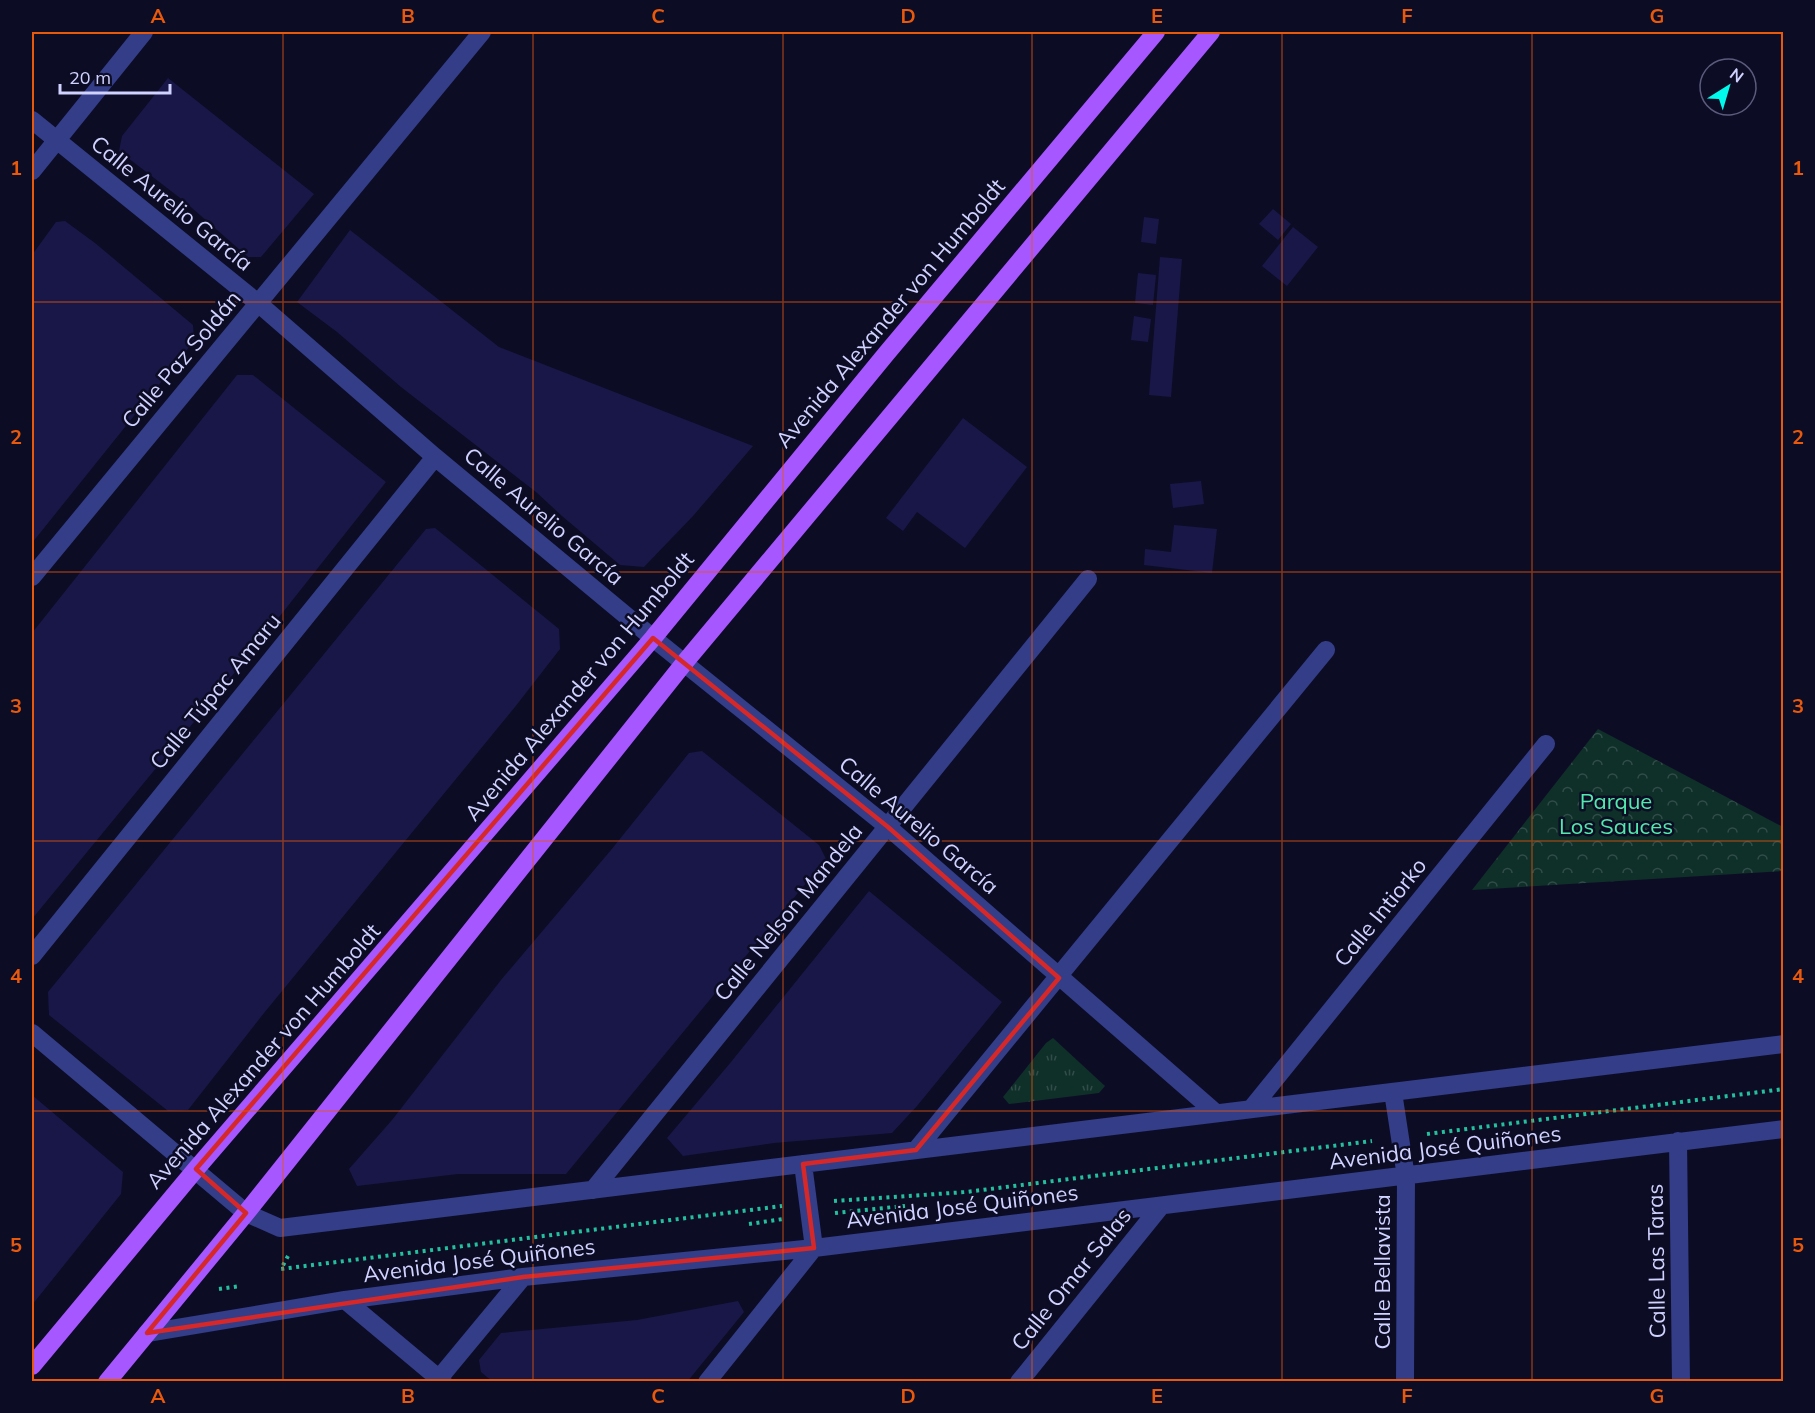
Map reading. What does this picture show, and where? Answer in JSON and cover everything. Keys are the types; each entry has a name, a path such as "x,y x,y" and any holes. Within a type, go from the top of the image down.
{"main road":[{"name":"Avenida Alexander von Humboldt","path":"32,1366 196,1169 653,638 886,354 1156,32"},
{"path":"107,1382 246,1213 685,662 1211,32"}],"street":[{"path":"32,171 144,32"},
{"name":"Calle Paz Soldán","path":"32,577 482,32"},
{"name":"Calle Aurelio García","path":"32,120 258,303 435,457 653,638 888,827 1216,1113"},
{"name":"Calle Túpac Amaru","path":"32,956 435,457"},
{"name":"Calle Nelson Mandela","path":"593,1190 1088,579"},
{"path":"915,1150 1059,978 1326,650"},
{"name":"Calle Intiorko","path":"1251,1109 1546,744"},
{"path":"32,1034 246,1213 280,1228 1784,1044"},
{"name":"Calle Bellavista","path":"1392,1092 1406,1177 1405,1382"},
{"name":"Avenida José Quiñones","path":"147,1333 345,1300 523,1277 814,1248 1784,1129"},
{"name":"Calle Las Taras","path":"1678,1141 1681,1382"},
{"path":"707,1382 814,1248 803,1164"},
{"name":"Calle Omar Salas","path":"1029,1378 1161,1206"},
{"path":"345,1300 439,1380 523,1277"}],"path":[{"path":"303,1225 281,1269 808,1203 966,1192 1784,1089"}],"highlighted area":[{"path":"653,638 888,827 1059,978 916,1150 803,1164 814,1248 523,1277 147,1333 246,1213 196,1169"}],"green space":[{"name":"Parque Los Sauces","path":"1598,729 1783,827 1783,871 1472,890"},
{"path":"1053,1038 1105,1086 1099,1093 1009,1104 1003,1097 1046,1043"}],"building":[{"path":"168,78 314,194 261,257 248,257 184,201 119,151 122,136"},
{"path":"1273,209 1291,224 1278,240 1259,224"},
{"path":"1144,217 1159,219 1156,244 1141,242"},
{"path":"65,221 95,243 193,325 194,341 32,543 32,255 56,222"},
{"path":"1293,227 1318,247 1287,286 1262,266"},
{"path":"350,230 499,347 753,446 693,516 644,567 620,565 536,492 401,387 337,332 297,302"},
{"path":"1160,257 1182,259 1171,397 1149,395"},
{"path":"1138,273 1156,275 1153,305 1135,303"},
{"path":"1134,316 1151,319 1148,342 1131,340"},
{"path":"237,375 253,375 386,482 249,655 32,919 32,633"},
{"path":"963,418 1027,467 965,548 917,512 903,531 886,518"},
{"path":"1201,481 1204,504 1173,508 1170,484"},
{"path":"1174,525 1217,529 1212,573 1144,565 1145,549 1171,552"},
{"path":"435,528 559,629 560,649 188,1110 168,1111 49,1015 48,992 426,529"},
{"path":"702,751 819,845 826,859 566,1174 458,1174 357,1186 349,1169 392,1120 501,980 689,753"},
{"path":"869,891 1002,1002 892,1133 774,1143 683,1156 667,1138"},
{"path":"32,1095 123,1172 121,1194 32,1305"},
{"path":"738,1301 744,1312 687,1382 493,1382 481,1372 479,1360 501,1333 637,1320"}]}
